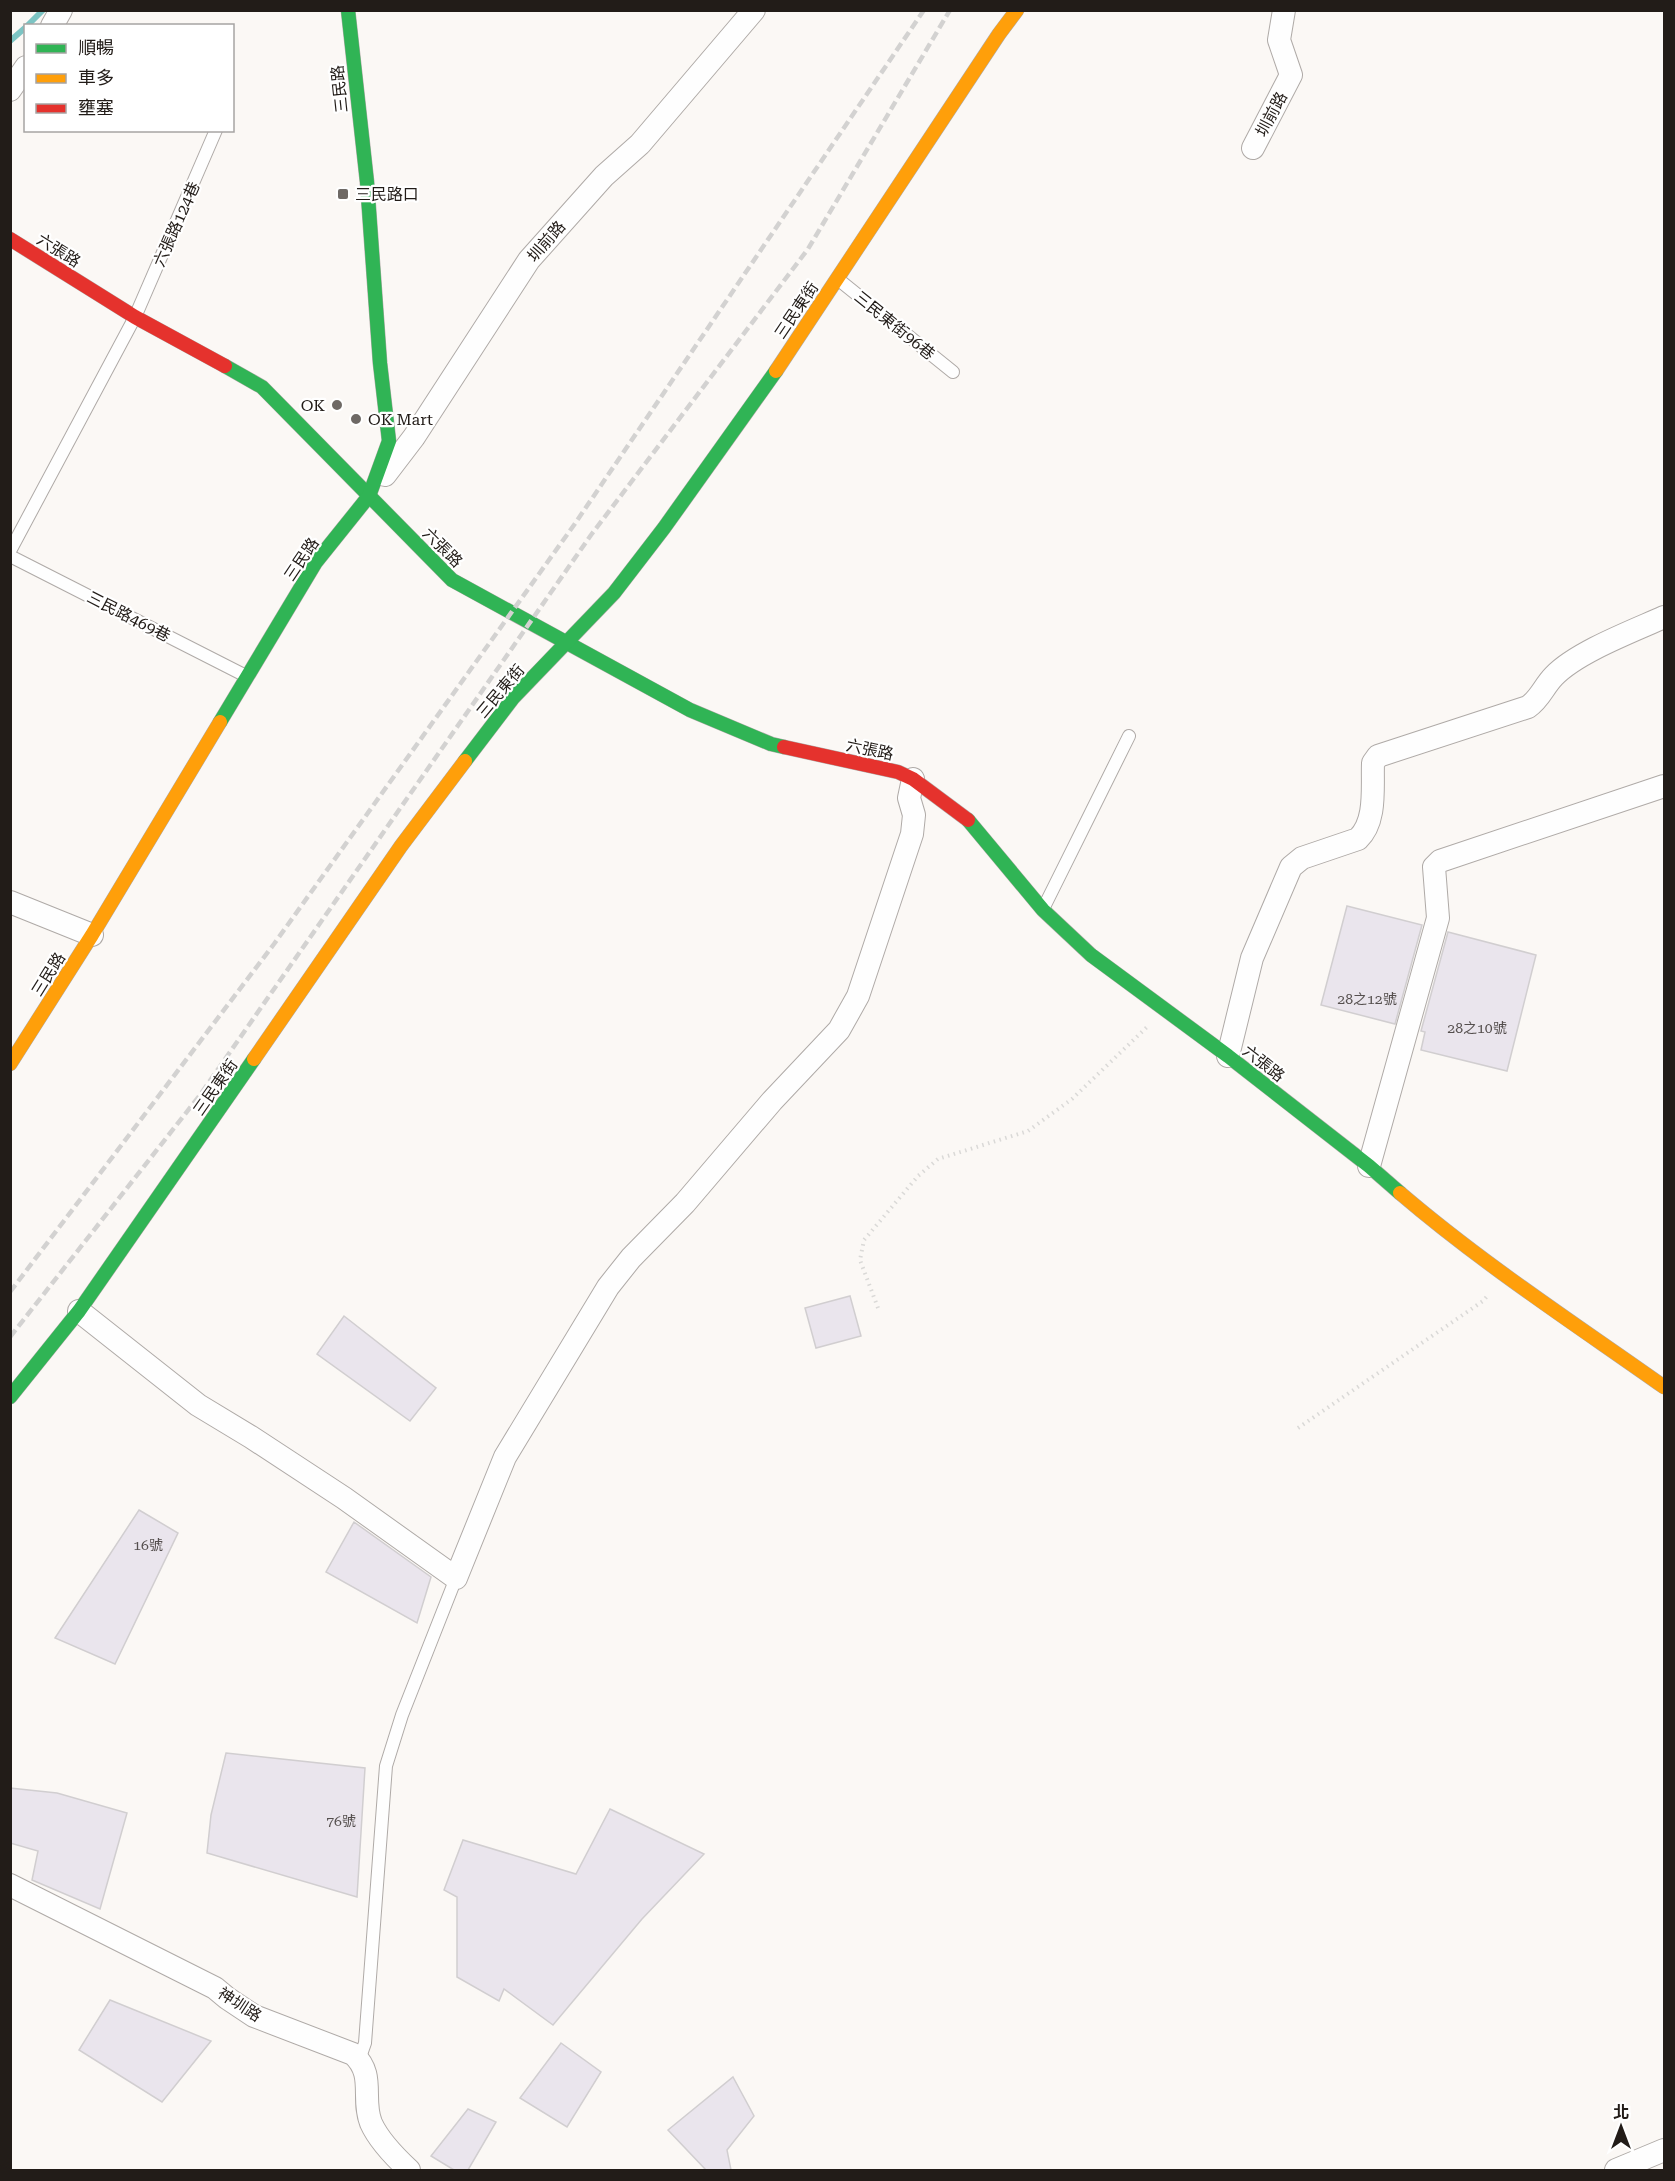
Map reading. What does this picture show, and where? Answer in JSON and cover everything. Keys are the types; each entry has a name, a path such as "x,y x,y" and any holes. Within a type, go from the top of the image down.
{"street":[{"path":"53,24 61,10"},
{"name":"三民路","path":"10,1064 92,935 316,562 369,496 389,441 380,363 367,182 348,10"},
{"name":"圳前路","path":"369,496 414,437 529,260 604,176 640,144 754,10"},
{"name":"三民東街","path":"10,1397 79,1311 401,846 513,698 615,593 755,402 1017,10"},
{"name":"圳前路","path":"1253,148 1291,75 1279,40 1284,10"},
{"path":"10,90 24,70"},
{"name":"六張路","path":"10,239 135,317 262,387 452,580 690,710 771,744 898,772 913,779 970,821 1042,910 1091,955 1228,1056 1370,1166 1428,1217 1504,1274 1665,1387"},
{"path":"1228,1056 1252,958 1291,867 1302,858 1358,839 1363,835 1370,823 1373,763 1378,756 1528,708 1537,701 1554,675 1587,652 1665,617"},
{"path":"79,1311 198,1405 344,1498 456,1578 505,1457 608,1287 631,1258 685,1203 772,1101 839,1030 850,1014 912,834 914,815 909,798 913,779"},
{"path":"1370,1166 1438,918 1434,867 1440,861 1665,786"},
{"path":"10,902 92,935"},
{"name":"神圳路","path":"10,1885 215,1988 254,2016 353,2054 359,2060"},
{"path":"359,2060 366,2074 368,2109 372,2123 389,2149 409,2170"},
{"path":"1616,2170 1665,2150"}],"lane":[{"name":"六張路124巷","path":"135,317 215,132"},
{"name":"三民東街96巷","path":"837,278 953,372"},
{"path":"10,551 135,317"},
{"name":"三民路469巷","path":"10,556 248,676"},
{"path":"1042,910 1129,736"},
{"path":"359,2060 365,2043 386,1766 402,1715 456,1578"}],"path":[{"path":"878,1308 860,1260 864,1240 918,1176 938,1159 1028,1131 1072,1099 1137,1038 1164,1009"},
{"path":"1298,1428 1483,1301 1504,1274"}],"building":[{"path":"1347,906 1422,925 1395,1024 1321,1005"},
{"path":"1448,932 1536,955 1507,1071 1421,1050 1425,1032 1421,1031"},
{"path":"850,1296 861,1336 816,1348 805,1308"},
{"path":"344,1316 436,1388 410,1421 317,1354"},
{"path":"139,1510 178,1533 115,1664 55,1638"},
{"path":"354,1522 431,1577 417,1623 326,1572"},
{"path":"226,1753 365,1768 357,1897 207,1853 211,1815"},
{"path":"10,1788 57,1793 127,1813 100,1909 32,1880 38,1851 10,1843"},
{"path":"610,1809 704,1854 642,1919 553,2025 504,1989 499,2001 457,1977 457,1897 444,1890 463,1840 576,1874"},
{"path":"110,2000 211,2041 162,2102 79,2050"},
{"path":"561,2043 601,2072 567,2127 520,2098"},
{"path":"733,2077 754,2116 727,2150 731,2170 706,2170 668,2130"},
{"path":"468,2109 496,2122 468,2170 454,2170 431,2156"}],"waterway":[{"path":"29,24 43,10"},
{"path":"10,41 24,29"}],"railway":[{"path":"10,1292 274,944 574,525 924,10"},
{"path":"10,1337 200,1095 591,535 808,249 950,10"}],"traffic: fast":[{"path":"220,722 316,562 369,496 389,441 380,363 367,182 348,10"},
{"path":"225,366 262,387 452,580 690,710 771,744 784,747"},
{"path":"465,761 513,698 614,593 664,528 776,371"},
{"path":"968,820 1043,910 1091,955 1228,1056 1369,1166 1400,1193"},
{"path":"10,1397 79,1311 254,1059"}],"traffic: slow":[{"path":"776,371 1017,10"},
{"path":"10,1064 92,935 220,722"},
{"path":"254,1059 401,846 465,761"},
{"path":"1400,1193 1497,1269 1664,1387"}],"traffic: jam":[{"path":"10,239 135,317 225,366"},
{"path":"784,747 898,772 913,779 968,820"}],"place":[{"name":"三民路口","path":"343,194"},
{"name":"OK","path":"337,405"},
{"name":"OK Mart","path":"356,419"}]}
